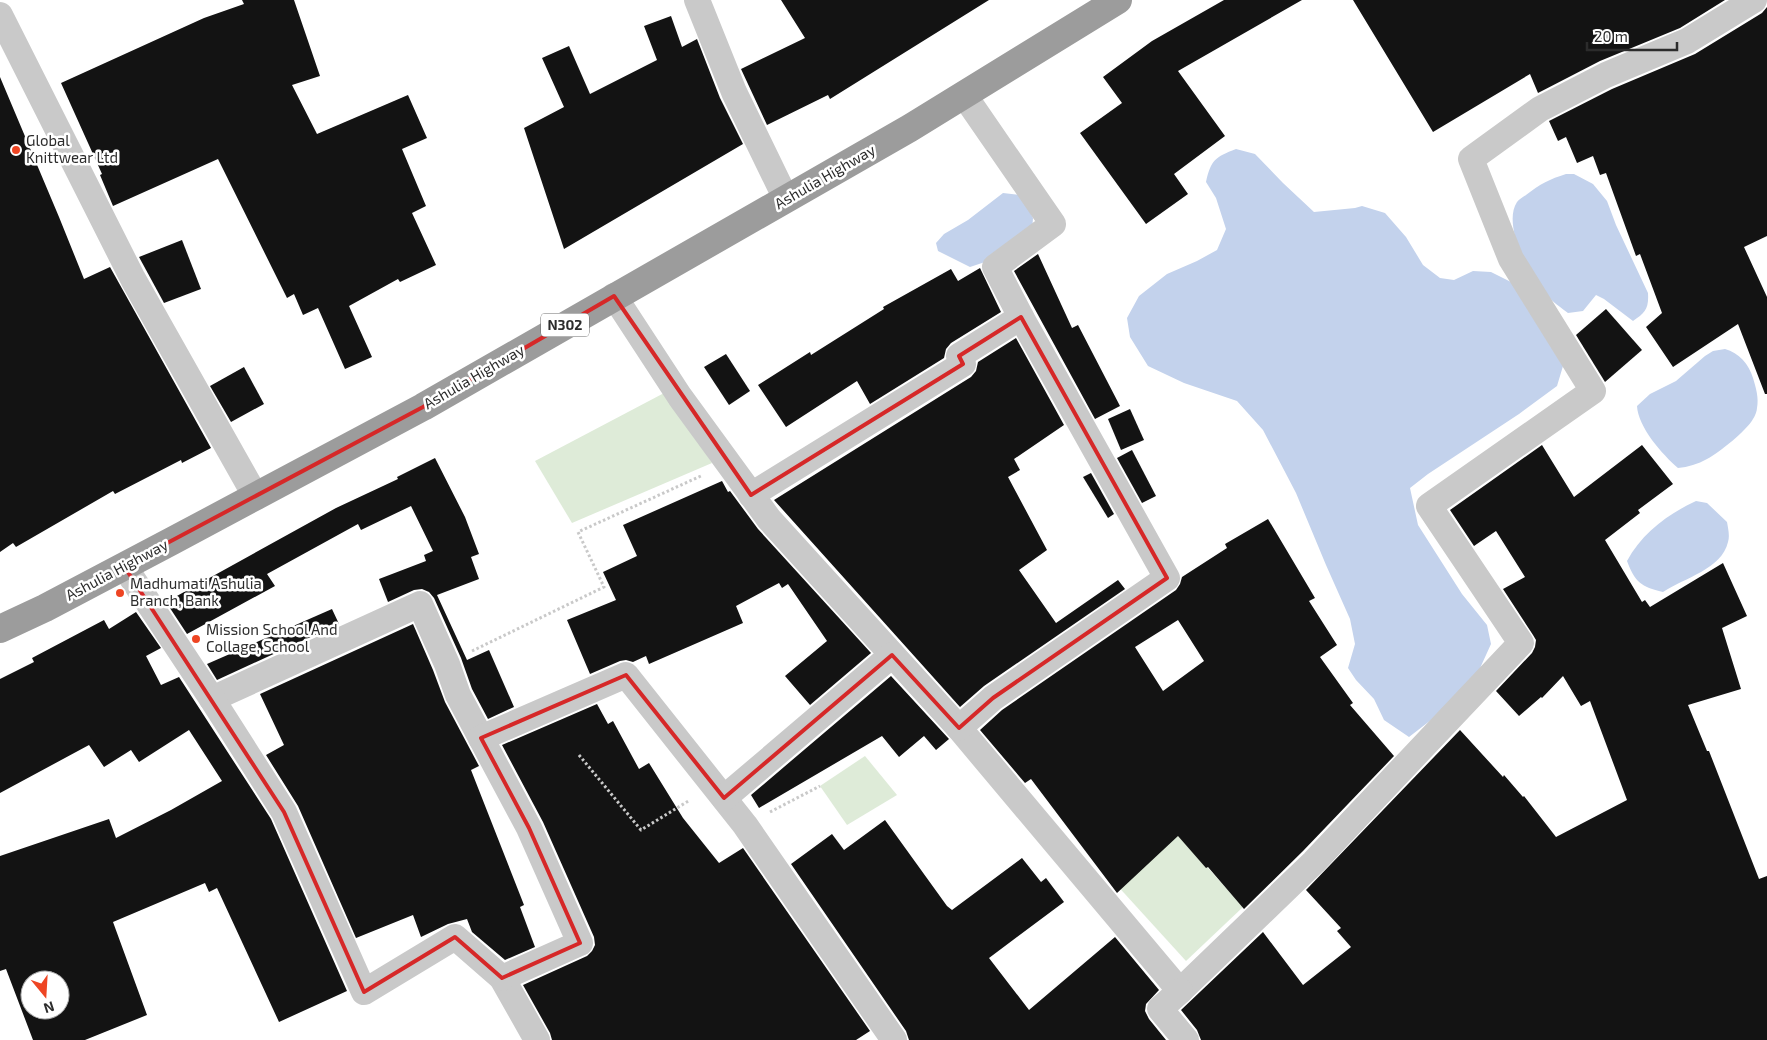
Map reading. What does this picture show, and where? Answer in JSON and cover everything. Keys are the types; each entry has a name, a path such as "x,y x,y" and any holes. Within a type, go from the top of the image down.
{"highway":[{"name":"Ashulia Highway","path":"0,629 124,566 423,407 910,128 1118,0"}],"street":[{"path":"697,0 734,92 786,199"},
{"path":"1186,1040 1160,1009 1314,862 1520,643 1429,506 1593,391 1511,259 1471,159 1540,109 1606,75 1687,42 1754,0"},
{"path":"0,15 133,279 256,496"},
{"path":"959,728 993,698 1166,578 1020,318 995,268 1052,224 964,95"},
{"path":"614,296 680,397 769,519 959,728 1180,991"},
{"path":"751,495 963,364 959,356 1020,318"},
{"path":"124,566 284,812 364,992 455,937 502,978 537,1040"},
{"path":"212,699 420,604 447,664 458,695 529,828 580,943 502,978"},
{"path":"719,792 892,655"},
{"path":"481,738 626,675 745,825 894,1040"}],"path":[{"path":"447,664 604,586 578,532 728,464"},
{"path":"579,755 641,830 719,792"},
{"path":"745,825 820,786"}],"highlighted area":[{"path":"614,296 751,495 963,364 959,356 1021,317 1167,578 993,698 959,728 892,655 724,798 626,675 481,738 529,828 580,943 502,978 455,937 364,992 284,812 124,566 423,407"}],"green space":[{"path":"666,392 712,463 572,523 535,461"},
{"path":"865,756 897,795 847,825 820,786"},
{"path":"1157,811 1243,907 1186,961 1094,860"}],"water":[{"path":"1236,149 1255,154 1314,212 1362,206 1385,213 1406,237 1423,265 1440,278 1454,280 1473,271 1491,272 1511,282 1563,366 1557,386 1410,488 1418,525 1462,594 1487,625 1491,644 1476,677 1431,720 1409,737 1384,720 1374,699 1356,680 1348,668 1355,644 1350,619 1296,493 1263,430 1237,401 1184,383 1148,366 1130,337 1127,318 1139,296 1167,274 1217,250 1226,229 1216,198 1206,182 1215,160 1223,154"},
{"path":"1566,174 1574,174 1593,184 1607,201 1616,225 1648,293 1648,303 1645,310 1641,316 1633,321 1596,295 1583,311 1568,313 1543,291 1534,280 1523,259 1514,234 1513,211 1517,202 1541,185"},
{"path":"1003,193 1021,195 1033,218 1032,231 985,262 970,267 938,251 936,243 944,234 968,220"},
{"path":"1725,349 1739,356 1751,373 1758,404 1756,414 1745,429 1718,452 1700,462 1678,468 1658,448 1646,431 1638,414 1637,406 1650,394 1676,381 1705,356 1713,351"},
{"path":"1696,501 1707,503 1727,522 1729,537 1724,551 1710,566 1663,592 1644,586 1636,579 1627,561 1633,551 1657,525"}],"building":[{"path":"242,0 294,0 320,76 292,85 317,134 408,95 427,138 402,149 426,206 412,213 436,265 400,282 398,279 349,306 372,357 345,369 318,308 303,315 294,294 287,298 218,159 113,206 100,175 102,174 61,83 204,18 244,4"},
{"path":"781,0 989,0 830,99 828,95 767,125 741,69 805,38"},
{"path":"1224,0 1302,0 1178,71 1225,136 1174,174 1188,194 1146,224 1080,133 1122,103 1103,77 1152,41"},
{"path":"1353,0 1725,0 1680,28 1600,61 1538,93 1530,74 1433,132"},
{"path":"1767,7 1767,236 1744,247 1767,297 1767,394 1765,394 1738,324 1673,367 1646,327 1662,313 1640,254 1636,256 1606,173 1600,175 1593,156 1577,163 1566,137 1558,141 1549,121 1612,89 1695,54 1762,13"},
{"path":"671,16 682,47 697,39 720,98 743,144 564,249 524,128 564,107 542,58 569,46 590,94 657,60 644,26"},
{"path":"0,77 84,279 110,267 211,448 182,463 181,460 115,494 113,491 16,547 13,543 0,552"},
{"path":"182,240 201,289 164,303 139,257"},
{"path":"1038,254 1072,328 1078,325 1120,406 1095,419 1014,271"},
{"path":"980,268 1001,312 951,343 946,349 944,358 870,404 857,381 786,427 758,385 810,352 811,355 884,309 883,307 951,269 958,281"},
{"path":"1606,309 1642,350 1605,382 1576,335"},
{"path":"1016,338 1064,425 1014,459 1020,470 1008,477 1047,550 1019,570 1056,623 1118,580 1125,589 984,686 960,707 774,500 971,377 976,371 978,362"},
{"path":"726,354 750,391 729,405 704,367"},
{"path":"244,367 264,404 231,422 210,386"},
{"path":"1130,409 1144,440 1121,450 1108,419"},
{"path":"1542,445 1574,497 1642,445 1673,484 1638,510 1640,513 1605,540 1642,602 1645,600 1650,607 1723,563 1747,616 1722,628 1741,689 1688,705 1707,751 1709,751 1759,879 1767,876 1767,1040 1201,1040 1197,1030 1181,1010 1263,932 1303,985 1351,947 1337,931 1341,928 1306,890 1460,730 1503,777 1504,775 1524,796 1556,837 1627,800 1590,701 1581,706 1563,676 1542,698 1519,716 1496,691 1532,653 1535,647 1536,640 1503,589 1525,577 1496,531 1474,546 1450,510"},
{"path":"1132,450 1156,496 1142,503 1117,458"},
{"path":"435,458 465,517 479,554 471,557 479,579 437,595 467,660 489,650 514,707 488,719 472,689 461,658 434,598 429,592 422,589 414,590 388,602 379,579 426,561 424,555 433,551 411,506 361,530 358,524 267,574 275,586 187,634 166,602 336,508 398,479 397,477"},
{"path":"1091,473 1114,514 1108,518 1083,477"},
{"path":"722,481 728,492 730,491 758,529 871,653 810,705 785,676 827,641 788,584 782,588 779,583 736,606 743,623 649,664 646,656 633,662 620,661 590,674 567,620 616,600 603,572 637,556 623,525"},
{"path":"1268,519 1315,598 1309,601 1337,645 1320,657 1353,703 1350,705 1394,756 1303,851 1244,909 1178,836 1117,893 1031,779 1025,783 980,730 1002,710 1176,590 1182,577 1227,548 1225,544","holes":["1178,620 1204,661 1163,691 1135,647"]},
{"path":"332,609 339,624 217,680 207,664"},
{"path":"136,612 161,648 146,656 161,685 179,677 271,819 347,991 279,1022 217,888 209,892 205,883 113,922 147,1015 85,1040 33,1040 25,1020 70,1020 70,970 20,970 20,1006 6,969 0,971 0,856 109,819 116,838 222,781 189,730 139,762 131,750 104,767 89,745 0,793 0,679 34,662 32,658 104,620 109,629"},
{"path":"413,624 445,702 479,766 471,770 524,905 520,907 535,947 505,960 472,932 467,919 448,924 421,937 413,915 356,938 298,806 266,755 284,745 260,694"},
{"path":"891,676 949,739 936,750 924,736 899,757 882,736 759,808 751,795"},
{"path":"597,704 608,724 613,721 639,769 649,763 683,818 719,863 743,848 870,1031 856,1040 552,1040 523,985 587,956 595,945 594,937 543,822 502,745"},
{"path":"885,820 947,906 952,910 1022,858 1041,882 1046,878 1064,902 989,958 1029,1010 1115,937 1159,990 1146,1004 1145,1011 1166,1040 909,1040 906,1031 791,864 832,834 844,850"}],"place":[{"name":"Global Knittwear Ltd","path":"16,150"},
{"name":"Madhumati Ashulia Branch, Bank","path":"120,593"},
{"name":"Mission School And Collage, School","path":"196,639"}]}
